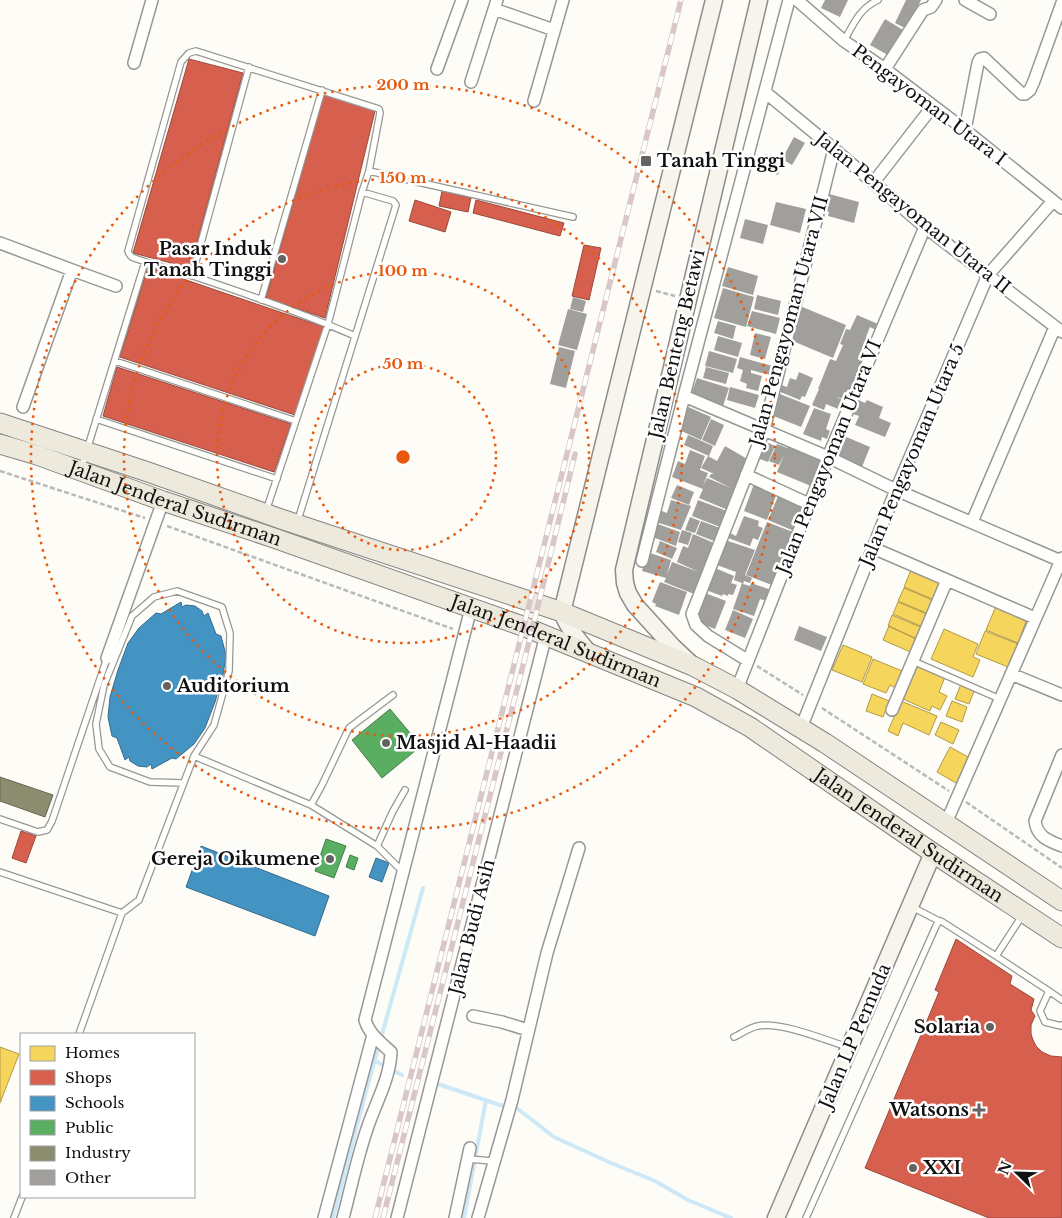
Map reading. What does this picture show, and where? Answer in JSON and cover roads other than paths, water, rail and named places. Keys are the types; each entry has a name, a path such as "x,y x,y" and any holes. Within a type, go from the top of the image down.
{"main road":[{"path":"589,653 575,637 566,623 562,612 714,0"},
{"name":"Jalan Benteng Betawi","path":"693,666 635,606 628,593 624,570 759,0"},
{"name":"Jalan Jenderal Sudirman","path":"0,423 562,612 693,666 737,689 801,728 1062,901"},
{"name":"Jalan Jenderal Sudirman","path":"0,444 38,455 162,501 274,538 546,635 696,697 750,727 933,853 1062,938"},
{"path":"662,683 673,658"},
{"name":"Jalan LP Pemuda","path":"776,1218 933,853"}],"street":[{"path":"134,63 152,0"},
{"path":"437,69 462,0"},
{"path":"534,101 563,0"},
{"path":"642,561 789,0"},
{"name":"Pengayoman Utara I","path":"797,0 844,41 886,69 1057,205"},
{"path":"886,69 923,10 931,7 936,0"},
{"path":"965,0 990,14"},
{"path":"965,130 980,59 984,58 1022,94 1025,94 1030,90 1034,81 1062,3"},
{"path":"471,82 495,5 554,30"},
{"name":"Jalan Pengayoman Utara II","path":"765,92 925,227 1059,330"},
{"path":"872,183 933,106"},
{"name":"Jalan Pengayoman Utara VII","path":"748,660 708,636 696,625 692,614 764,430 834,149"},
{"name":"Jalan Pengayoman Utara 5","path":"801,728 896,490 988,275 1057,205"},
{"name":"Jalan Pengayoman Utara VI","path":"737,689 828,457 925,227"},
{"path":"0,243 116,286"},
{"path":"23,407 72,270"},
{"path":"972,522 1059,330"},
{"path":"684,396 828,457 896,490 1061,559 946,824"},
{"path":"746,475 809,504"},
{"path":"107,658 162,501"},
{"path":"873,548 1035,618"},
{"path":"892,710 947,580"},
{"path":"376,1038 357,1097 326,1211 343,1215 364,1132 384,1084 391,1058 392,1052 376,1038 365,1020 471,608"},
{"name":"Jalan Budi Asih","path":"397,1218 546,635"},
{"path":"1011,674 1062,695"},
{"path":"1062,755 1035,821 1038,833 1045,839 1062,846"},
{"path":"478,1218 512,1100 547,953 579,848"},
{"path":"473,1016 528,1030"},
{"path":"357,1097 375,1104"},
{"path":"349,1128 364,1132"},
{"path":"454,1218 469,1153"}],"lane":[{"path":"844,41 861,11 878,0"},
{"path":"265,513 328,324 369,171 380,114 379,109 322,90 196,51 189,53 181,62 128,251 132,257 145,262 261,300 328,324 355,336"},
{"path":"192,276 249,67"},
{"path":"261,300 322,90"},
{"path":"369,171 573,217"},
{"path":"296,524 396,204 393,201 362,192"},
{"path":"80,471 145,262"},
{"path":"115,361 296,421"},
{"path":"96,419 277,479"},
{"path":"79,1033 122,913 139,900 194,756 214,725 229,671 230,633 222,607 177,591 154,597 132,616 104,685 96,724 98,749 110,767 150,782 183,783"},
{"path":"0,819 38,832 47,830 52,821 107,658"},
{"path":"914,661 1000,699"},
{"path":"311,805 349,728 393,695"},
{"path":"194,756 311,805 378,846 403,872"},
{"path":"378,846 405,790"},
{"path":"0,872 122,913"},
{"path":"911,906 941,921 1062,1000"},
{"path":"996,956 1024,912"},
{"path":"806,1218 939,921"},
{"path":"1049,991 1040,1011 1045,1022 1062,1025"},
{"path":"734,1037 756,1026 770,1024 850,1048"},
{"path":"469,1153 494,1161"},
{"path":"14,1218 22,1198"}],"waterway":[{"path":"333,1218 423,888"},
{"path":"375,1061 402,1075"},
{"path":"435,1083 500,1105 518,1109 554,1137 655,1181 688,1200 731,1218"},
{"path":"464,1218 486,1100"}],"railway":[{"path":"375,1218 681,0"},
{"path":"383,1218 575,454"}],"place":[{"name":"Tanah Tinggi","path":"646,161"},
{"name":"Pasar Induk Tanah Tinggi","path":"282,259"},
{"name":"Auditorium","path":"167,686"},
{"name":"Masjid Al-Haadii","path":"386,743"},
{"name":"Gereja Oikumene","path":"330,859"},
{"name":"Solaria","path":"990,1027"},
{"name":"Watsons","path":"979,1110"},
{"name":"XXI","path":"913,1168"}]}
